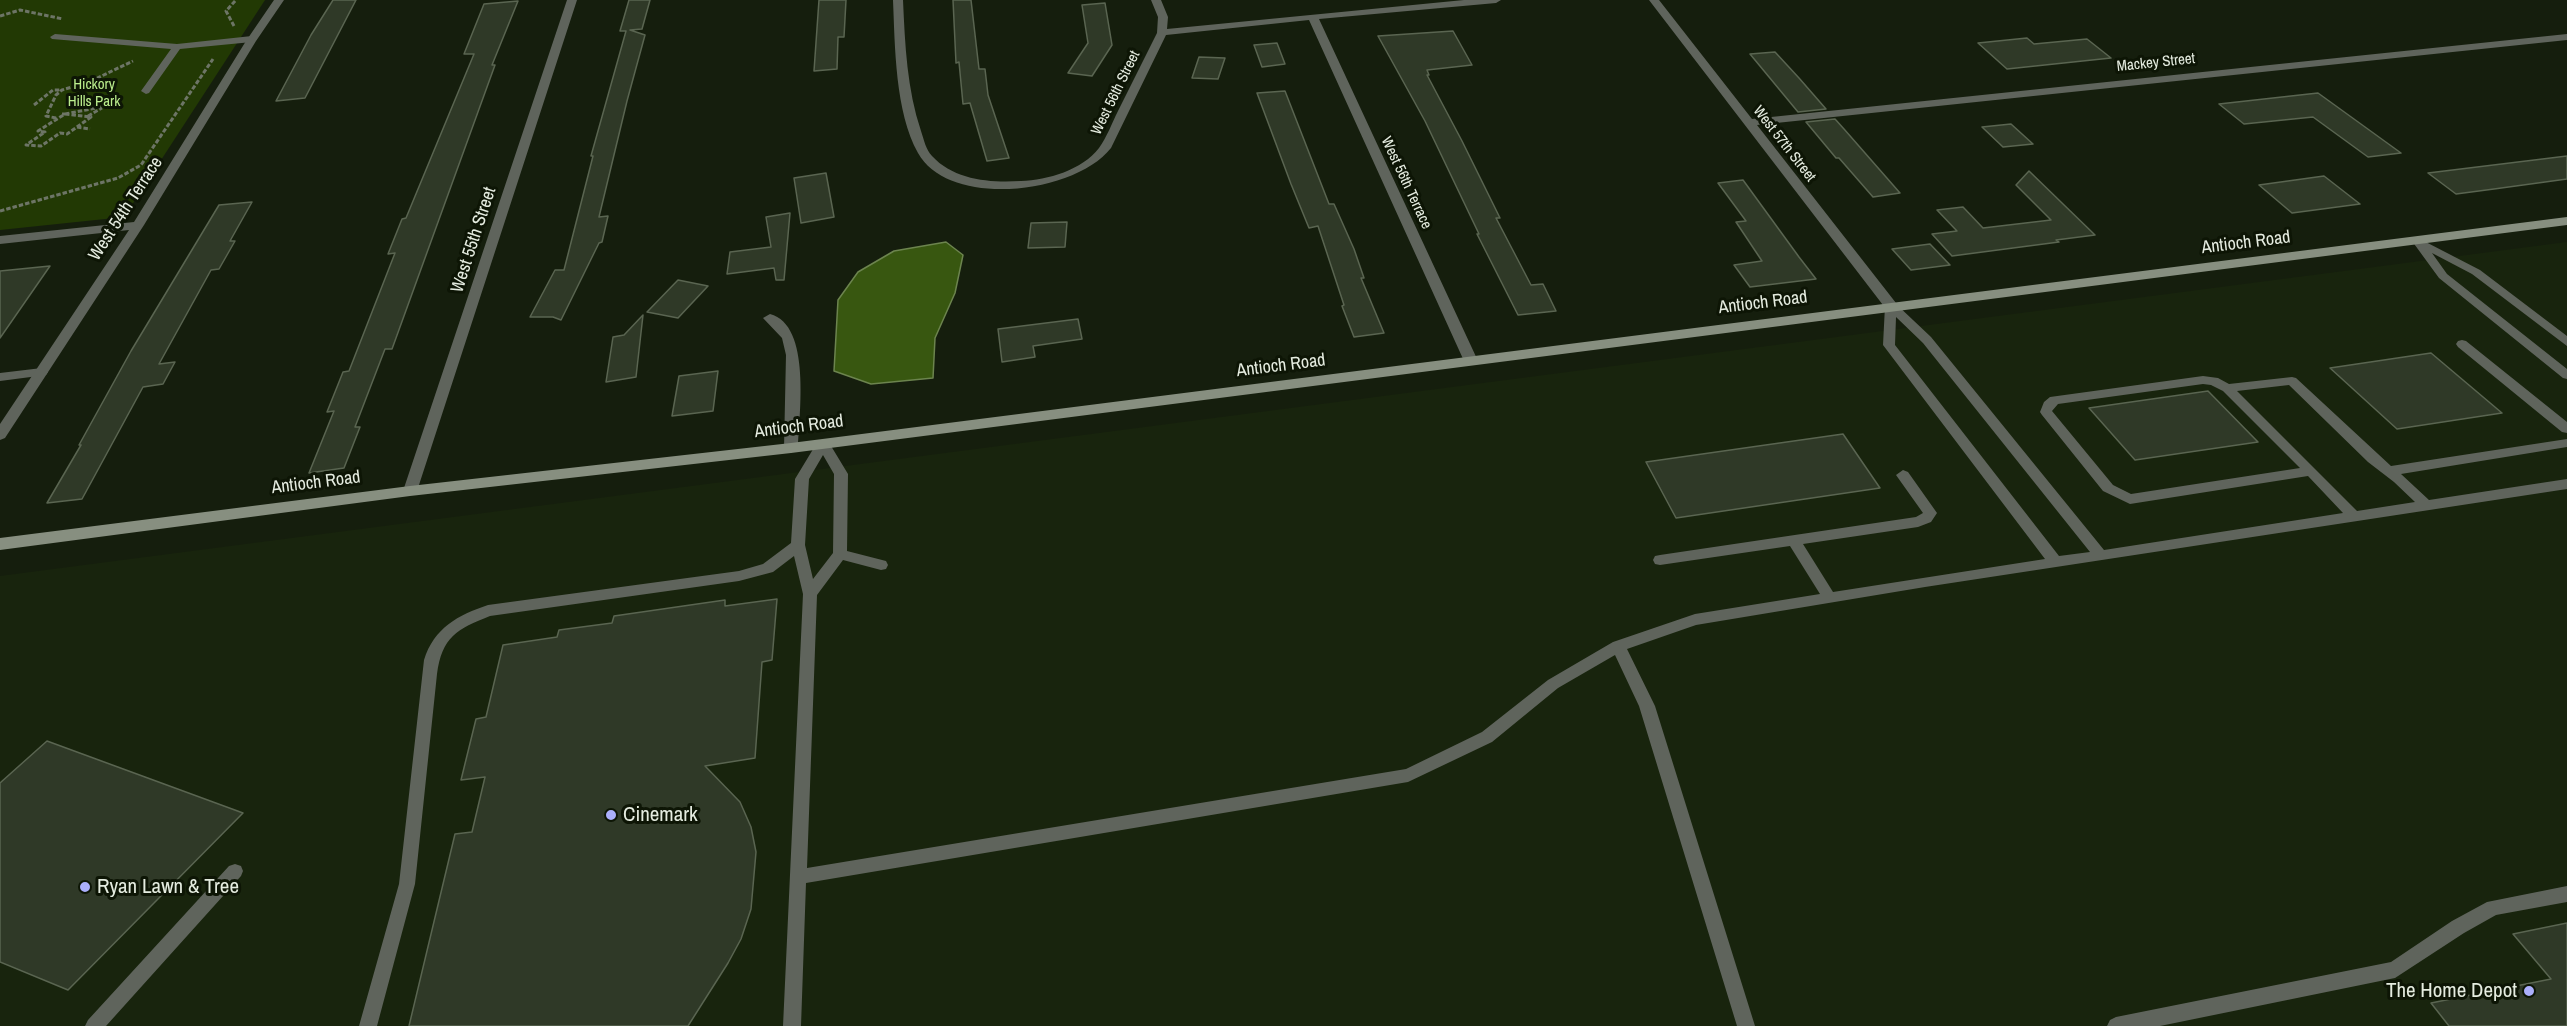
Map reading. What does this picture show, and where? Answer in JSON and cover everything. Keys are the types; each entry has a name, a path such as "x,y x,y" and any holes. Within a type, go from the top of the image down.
{"main road":[{"name":"Antioch Road","path":"0,544 410,491 823,444 2567,221"}],"street":[{"name":"West 54th Terrace","path":"0,435 138,225 252,39 279,0"},
{"name":"West 55th Street","path":"410,491 572,0"},
{"name":"West 56th Street","path":"898,0 902,80 907,110 924,155 945,171 989,186 1028,185 1072,173 1096,160 1105,148 1162,33"},
{"path":"1156,0 1163,17 1162,33 1496,0"},
{"name":"West 57th Street","path":"1654,0 1891,306"},
{"name":"West 56th Terrace","path":"1313,18 1471,361"},
{"name":"Mackey Street","path":"1749,123 2567,37"},
{"path":"0,240 138,225"},
{"path":"770,318 788,337 793,355 791,448"}],"lane":[{"path":"55,37 177,47 252,39"},
{"path":"146,92 177,47"},
{"path":"2418,241 2476,272 2567,342"},
{"path":"2418,241 2443,276 2567,375"},
{"path":"1891,306 1927,340 2101,556"},
{"path":"1891,306 1889,345 2056,563"},
{"path":"2462,344 2567,429"},
{"path":"0,377 42,372"},
{"path":"2311,471 2130,499 2108,488 2046,412 2048,405 2054,400 2192,381 2214,381 2227,388 2311,471 2354,517"},
{"path":"2227,388 2292,381 2373,459 2427,506"},
{"path":"2389,471 2567,443"},
{"path":"792,1026 810,594 798,545 802,479 823,444 841,474 840,554 810,594"},
{"path":"1660,560 1926,519 1930,513 1903,475"},
{"path":"798,877 1408,775 1487,737 1553,684 1618,646 1695,620 1829,597 2567,484"},
{"path":"1794,541 1829,597"},
{"path":"368,1026 407,884 429,691 430,660 438,641 458,622 488,611 739,576 768,568 798,545"},
{"path":"840,554 880,565"},
{"path":"1618,646 1647,706 1746,1026"},
{"path":"94,1026 235,871"},
{"path":"2116,1026 2395,970 2458,927 2493,908 2567,894"}],"path":[{"path":"233,31 234,25 226,11 236,0"},
{"path":"0,16 20,10 29,10 69,21"},
{"path":"0,211 132,172 141,165 214,57"},
{"path":"56,118 46,116 56,95 62,90 89,82 133,61"},
{"path":"34,105 54,90 62,90"},
{"path":"62,114 91,117 67,134 60,133 41,146 26,145 45,132 38,131 62,114 75,109 102,107 86,116"},
{"path":"76,127 90,129"}],"shaded area":[{"path":"946,242 963,255 955,293 935,338 933,378 871,384 834,371 838,300 858,272 894,251"},
{"path":"2567,242 2567,1026 0,1026 0,576"}],"green space":[{"name":"Hickory Hills Park","path":"0,0 265,0 124,217 0,230"}],"building":[{"path":"333,0 356,0 305,98 276,101 311,35"},
{"path":"629,0 650,0 642,29 630,30 645,35 599,217 608,216 602,242 599,243 561,320 553,317 530,317 555,270 564,270 593,156 591,156 626,31 620,31"},
{"path":"819,0 846,0 844,37 838,37 837,69 814,71"},
{"path":"953,0 971,0 979,69 985,69 988,95 1009,158 987,161 970,103 963,104 959,62 956,63"},
{"path":"518,1 492,65 495,65 392,349 385,349 355,427 360,427 344,468 309,473 334,411 327,412 343,372 349,371 395,253 388,254 402,219 406,218 474,54 464,54 484,4"},
{"path":"1105,3 1112,45 1092,76 1068,73 1088,43 1082,5"},
{"path":"1453,31 1472,65 1427,70 1429,75 1427,75 1462,141 1500,218 1496,218 1531,285 1543,284 1556,311 1518,315 1477,234 1479,234 1425,121 1378,36"},
{"path":"2027,38 2034,44 2087,39 2111,58 2007,69 1978,43"},
{"path":"1277,43 1285,64 1262,67 1254,45"},
{"path":"1775,52 1826,109 1798,112 1750,54"},
{"path":"1199,57 1225,58 1218,79 1192,78"},
{"path":"1285,91 1329,204 1334,204 1354,249 1364,278 1361,278 1384,333 1354,337 1342,306 1344,305 1318,226 1309,228 1291,184 1257,93"},
{"path":"2318,93 2401,153 2368,157 2313,117 2244,124 2219,104"},
{"path":"1835,119 1900,193 1873,197 1806,122"},
{"path":"2011,124 2033,144 2003,147 1982,127"},
{"path":"2567,156 2567,179 2456,194 2428,173"},
{"path":"2029,171 2095,235 1952,256 1932,234 1957,231 1937,210 1963,207 1983,228 2051,220 2016,185"},
{"path":"826,173 834,217 801,223 794,178"},
{"path":"2324,176 2360,204 2292,213 2259,185"},
{"path":"1743,180 1816,279 1750,287 1734,265 1762,261 1736,222 1746,221 1718,183"},
{"path":"252,202 230,241 235,241 219,269 211,270 159,364 175,362 163,384 143,387 82,499 47,503 131,351 219,205"},
{"path":"790,213 784,280 776,280 774,268 727,274 730,252 771,247 766,217"},
{"path":"1067,222 1065,247 1028,248 1031,223"},
{"path":"1930,244 1950,265 1911,270 1892,249"},
{"path":"50,266 0,338 0,271"},
{"path":"678,280 708,286 678,318 647,312"},
{"path":"643,315 636,377 606,382 613,337 624,335"},
{"path":"1078,319 1082,339 1033,346 1035,357 1002,362 998,329"},
{"path":"2431,353 2502,413 2397,429 2330,368"},
{"path":"718,371 713,411 672,416 679,376"},
{"path":"2208,391 2258,442 2135,460 2089,408"},
{"path":"1843,434 1880,488 1676,518 1646,462"},
{"name":"Cinemark","path":"777,599 772,660 762,662 755,758 705,766 740,802 751,827 756,852 751,909 741,939 688,1026 409,1026 455,834 472,832 485,777 461,780 476,719 486,717 503,645 557,637 559,630 612,623 614,616 725,600 725,606"},
{"name":"Ryan Lawn & Tree","path":"47,741 243,813 68,990 0,962 0,783"},
{"name":"The Home Depot","path":"2567,923 2567,1026 2449,1026 2431,1003 2551,979 2513,934"}],"place":[{"name":"Cinemark","path":"611,815"},
{"name":"Ryan Lawn & Tree","path":"85,887"},
{"name":"The Home Depot","path":"2529,991"}]}
